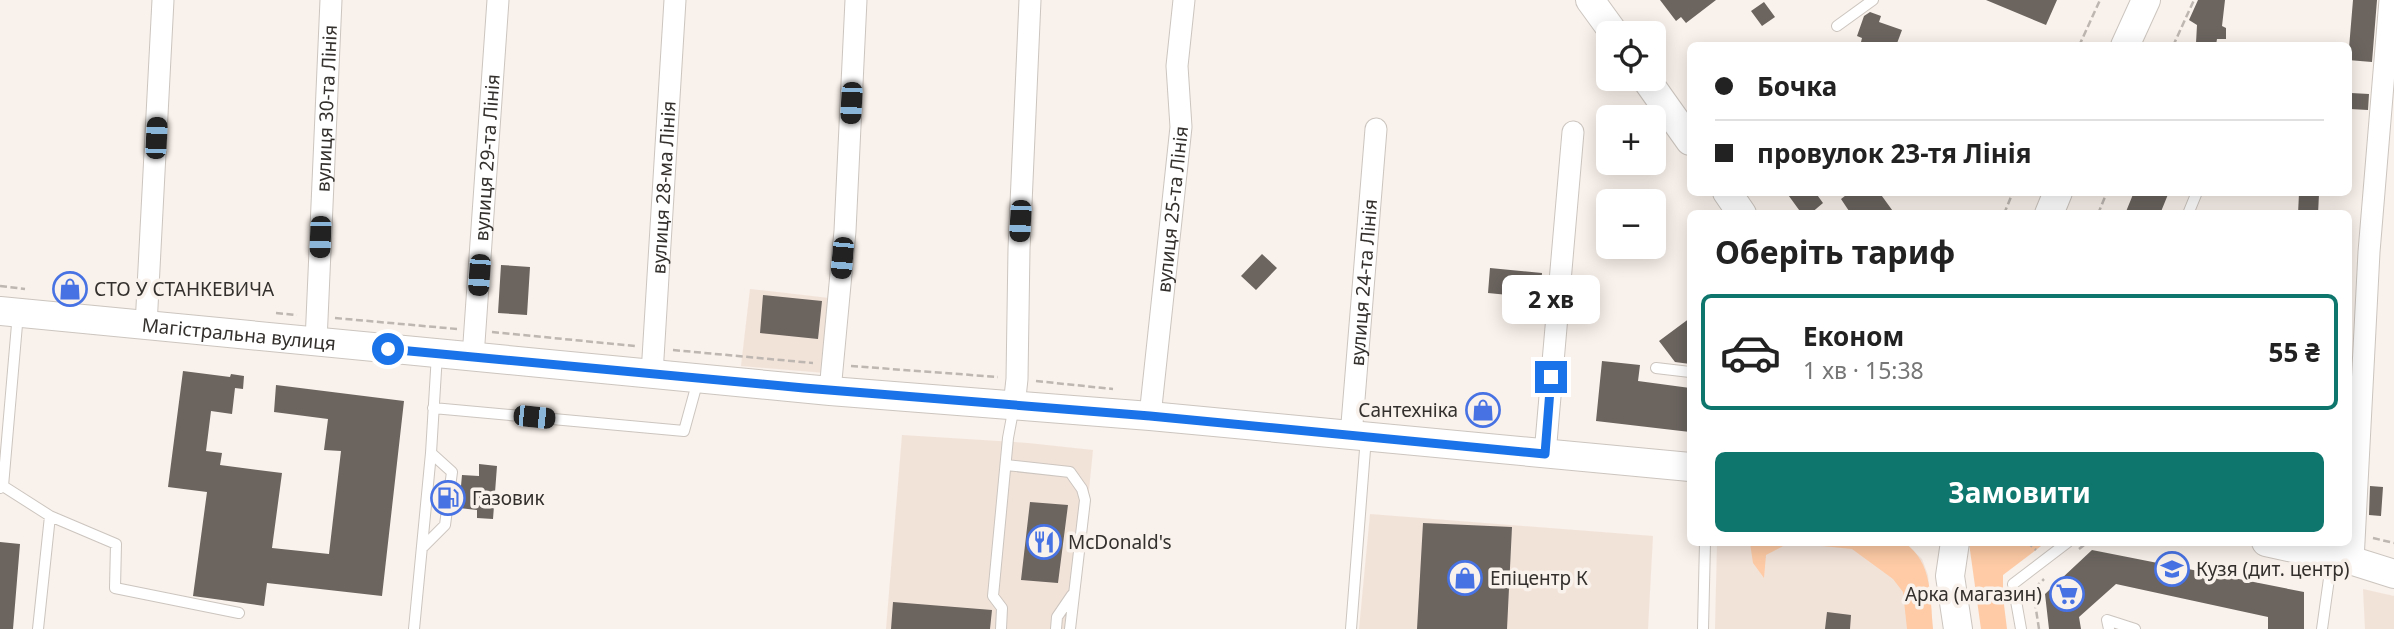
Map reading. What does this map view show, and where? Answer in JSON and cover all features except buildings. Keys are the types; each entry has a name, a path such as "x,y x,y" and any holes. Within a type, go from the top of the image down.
{"main road":[{"path":"2127,42 2146,0"},
{"path":"1597,2 1607,21"},
{"path":"1655,91 1687,137"},
{"name":"Магістральна вулиця","path":"15,305 146,326 316,329 437,354 474,344 652,361 699,379 831,378 1151,405 1359,437 1687,467"},
{"path":"1936,546 1950,576 1958,629"},
{"path":"1950,576 1954,546"},
{"path":"2284,546 2394,574"}],"street":[{"path":"146,326 163,0"},
{"name":"вулиця 30-та Лінія","path":"316,329 331,0"},
{"name":"вулиця 29-та Лінія","path":"474,344 498,0"},
{"name":"вулиця 28-ма Лінія","path":"652,361 676,0"},
{"path":"831,378 845,231 856,0"},
{"path":"1015,392 1030,0"},
{"name":"вулиця 25-та Лінія","path":"1151,405 1181,127 1177,66 1184,0"},
{"path":"2352,445 2390,0"},
{"name":"вулиця 24-та Лінія","path":"1359,437 1376,129"},
{"path":"1545,454 1573,132"},
{"path":"2342,559 2343,546"}],"lane":[{"path":"1837,26 1873,0"},
{"path":"15,305 1,487 50,516 116,544 115,588 239,614"},
{"path":"414,629 431,453 437,354"},
{"path":"1656,368 1687,372"},
{"path":"433,408 684,431 699,379"},
{"path":"1000,629 1002,608 993,596 1015,392"},
{"path":"1351,629 1359,437"},
{"path":"422,548 445,525 452,472 431,453"},
{"path":"1006,465 1070,472 1082,489 1085,500 1070,629"},
{"path":"38,629 50,516"},
{"path":"1703,629 1705,546"},
{"path":"2021,629 2013,584 2063,546"},
{"path":"2322,629 2342,559"},
{"path":"1056,629 1057,617 1074,593"},
{"path":"2109,629 2107,620 2135,629"}],"path":[{"path":"2081,42 2100,0"},
{"path":"2175,42 2194,0"},
{"path":"0,286 15,305"},
{"path":"265,313 316,329 831,378 1151,405"},
{"path":"2039,629 2033,590 2049,575"}],"shaded area":[{"path":"750,289 829,298 825,373 741,366"},
{"path":"902,435 1093,450 1075,629 886,629"},
{"path":"1370,514 1653,536 1648,629 1359,629"},
{"path":"1717,546 1908,546 1922,559 1928,575 1933,629 1715,629"},
{"path":"1750,546 1783,546 1766,555 1764,578 1753,563"},
{"path":"1822,546 1908,546 1914,551 1921,561 1928,582 1933,629 1907,629 1903,592 1893,579 1852,549"},
{"path":"1969,546 2041,546 2003,575 2007,629 1981,629"},
{"path":"2363,589 2394,596 2394,629 2365,629"}],"place":[{"name":"СТО У СТАНКЕВИЧА","path":"70,289"},
{"name":"Сантехніка","path":"1483,410"},
{"name":"Газовик","path":"448,498"},
{"name":"McDonald's","path":"1044,542"},
{"name":"Кузя (дит. центр)","path":"2172,569"},
{"name":"Епіцентр К","path":"1465,578"},
{"name":"Арка (магазин)","path":"2067,594"}],"route":[{"path":"388,349 804,388 1150,416 1545,454 1551,377"}]}
